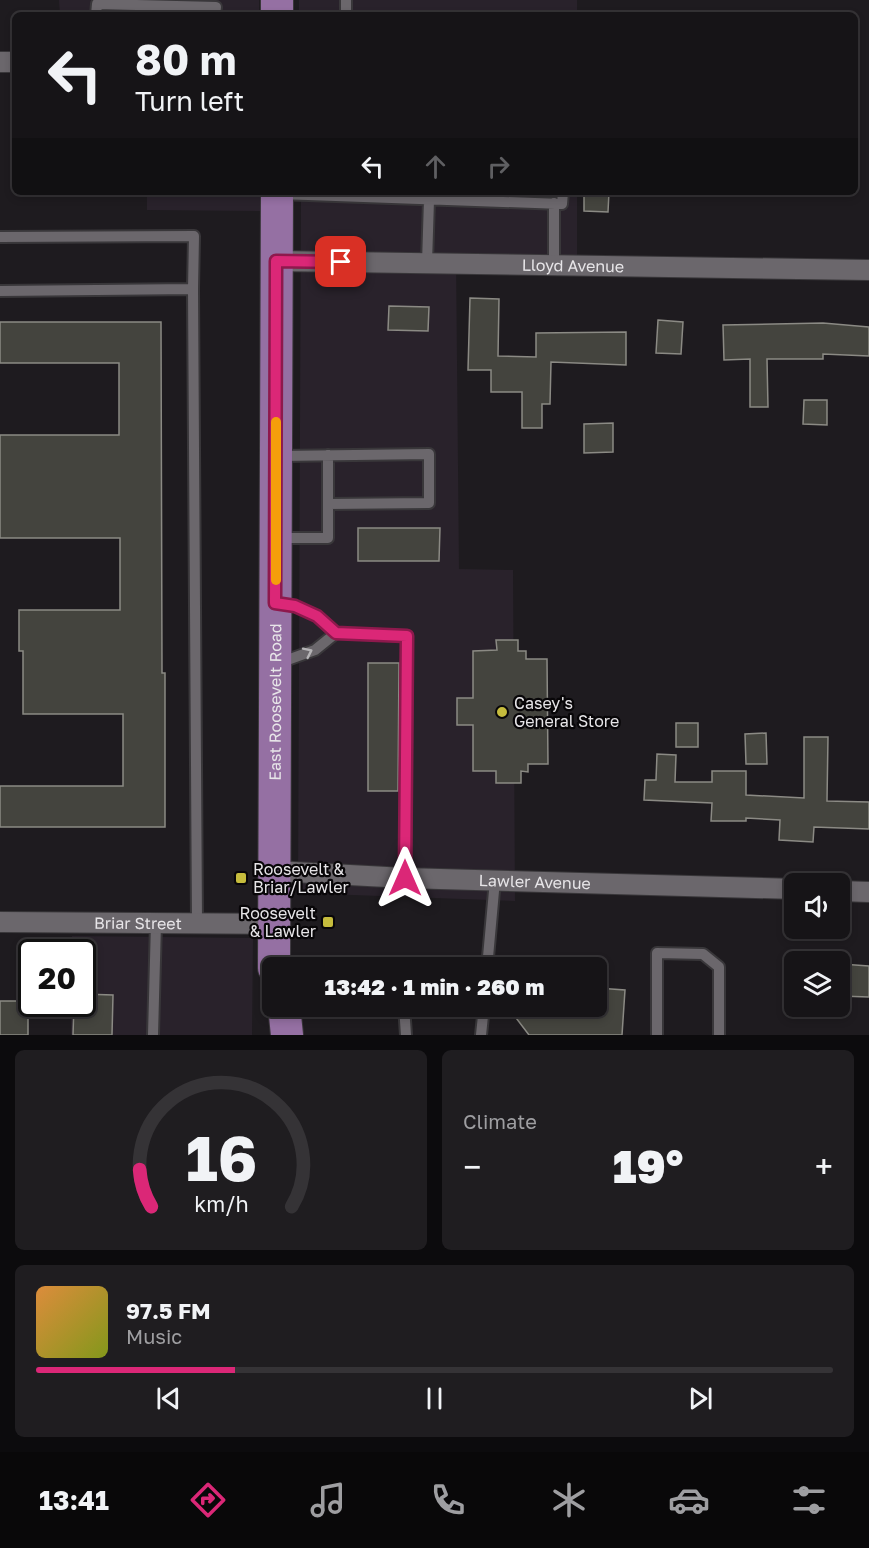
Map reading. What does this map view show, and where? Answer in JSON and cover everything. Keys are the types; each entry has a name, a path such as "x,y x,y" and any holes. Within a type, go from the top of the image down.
{"main road":[{"name":"East Roosevelt Road","path":"274,957 277,195"},
{"name":"East Roosevelt Road","path":"275,924 279,957"},
{"path":"273,1017 273,1035"},
{"path":"285,1017 287,1035"}],"street":[{"name":"Lloyd Avenue","path":"276,261 869,270"},
{"name":"Lawler Avenue","path":"275,871 405,878 784,889"},
{"path":"850,891 869,891"},
{"name":"Briar Street","path":"0,922 275,924"}],"lane":[{"path":"96,12 97,4 216,7 215,12"},
{"path":"368,195 413,196 429,200 562,204 562,195"},
{"path":"427,263 429,200"},
{"path":"554,203 554,265"},
{"path":"0,237 194,236 197,923"},
{"path":"0,291 193,289"},
{"path":"276,456 429,454 429,503 328,504"},
{"path":"276,538 328,538 328,455"},
{"path":"275,603 295,606 317,616 336,633"},
{"path":"275,663 308,653 336,633 407,636 405,878"},
{"path":"488,957 495,880"},
{"path":"153,1035 156,923"},
{"path":"657,1035 657,953 703,954 719,967 719,1035"},
{"path":"405,1017 406,1035"},
{"path":"481,1035 483,1017"}],"shaded area":[{"path":"59,0 259,0 259,12 60,12"},
{"path":"299,0 577,0 577,12 299,12"},
{"path":"147,195 261,195 261,211 147,210"},
{"path":"301,195 577,195 577,256 456,255 459,569 513,570 515,901 298,893"},
{"path":"72,936 253,938 252,1035 71,1035 71,1017 96,1017 96,939 72,939"}],"building":[{"path":"584,195 609,195 608,212 584,211"},
{"path":"470,298 499,299 498,356 536,357 536,333 626,332 626,365 551,362 550,404 542,404 542,428 522,428 522,392 491,392 491,370 468,370"},
{"path":"389,306 429,307 428,331 388,330"},
{"path":"658,320 683,322 681,354 656,353"},
{"path":"0,322 161,322 165,827 0,827 0,786 123,786 123,714 23,714 23,651 19,651 19,610 120,610 120,538 0,538 0,435 119,435 119,363 0,363"},
{"path":"823,323 869,327 869,356 823,354 823,359 767,359 768,407 750,407 750,359 724,360 723,325"},
{"path":"804,400 827,400 827,425 803,424"},
{"path":"613,423 613,452 584,453 584,424"},
{"path":"358,528 440,528 439,561 358,561"},
{"name":"Casey's General Store","path":"496,640 518,640 518,651 526,651 526,659 547,659 548,764 528,764 528,772 521,771 521,783 496,783 496,771 473,771 473,725 457,725 457,698 473,698 473,651 497,650"},
{"path":"368,663 399,663 398,791 368,791"},
{"path":"676,723 698,723 698,747 676,747"},
{"path":"766,733 767,764 746,764 745,734"},
{"path":"804,737 828,737 827,801 869,802 869,829 814,827 813,842 779,840 780,820 746,818 746,821 711,821 712,803 644,800 645,780 656,780 657,754 676,755 675,782 712,782 712,771 746,771 746,795 804,798"},
{"path":"850,965 869,966 869,997 850,996"},
{"path":"607,989 625,990 622,1035 529,1035 515,1017 607,1017"},
{"path":"96,994 113,995 112,1035 73,1035 74,1017 96,1017"},
{"path":"0,1001 18,1001 18,1017 28,1017 28,1035 0,1035"}],"slow traffic":[{"path":"276,422 276,580"}],"place":[{"name":"Casey's General Store","path":"502,712"},
{"name":"Roosevelt & Briar/Lawler","path":"241,878"},
{"name":"Roosevelt & Lawler","path":"328,922"}],"route":[{"path":"341,262 276,261 275,603 295,606 317,616 336,633 407,636 405,878"}]}
